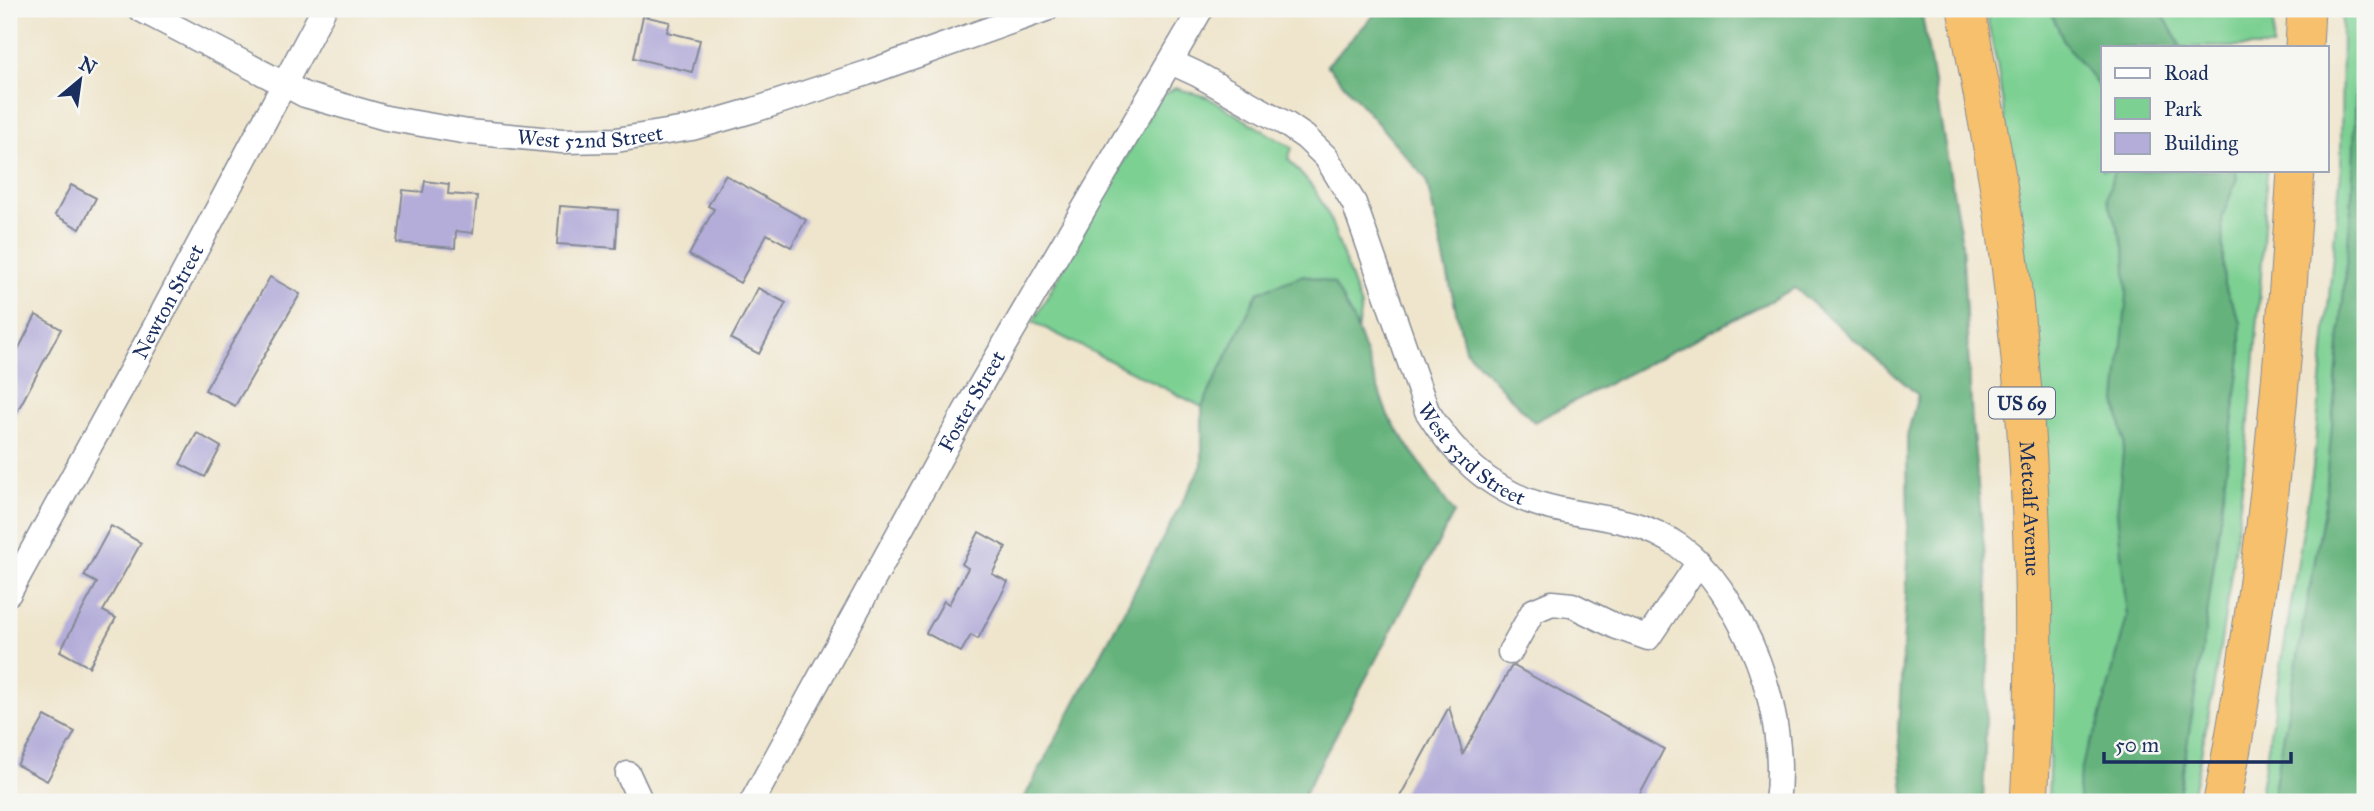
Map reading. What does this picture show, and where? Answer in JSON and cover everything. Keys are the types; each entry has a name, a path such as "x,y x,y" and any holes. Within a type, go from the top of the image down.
{"highway":[{"name":"Metcalf Avenue","path":"1966,9 2010,263 2020,375 2029,496 2034,661 2029,802"},
{"path":"2304,46 2306,9"},
{"path":"2222,802 2257,592 2273,467 2288,304 2296,172"}],"street":[{"name":"West 52nd Street","path":"140,9 305,95 386,118 468,132 562,141 616,140 692,128 754,110 991,18 1046,9"},
{"name":"Newton Street","path":"9,593 324,9"},
{"name":"Foster Street","path":"752,802 966,410 1202,9"},
{"name":"West 53rd Street","path":"1171,62 1306,136 1326,158 1354,203 1427,411 1458,454 1478,473 1539,505 1632,523 1666,538 1699,562 1716,580 1734,607 1756,656 1769,694 1777,742 1777,802"},
{"path":"1510,652 1533,611 1552,603 1572,605 1647,638 1699,562"},
{"path":"628,774 641,802"}],"green space":[{"path":"1380,9 1921,9 1962,242 1972,422 1990,611 1983,802 1905,802 1898,731 1908,562 1907,436 1918,395 1795,288 1534,422 1465,350 1426,179 1327,65"},
{"path":"1985,9 2274,9 2273,46 2101,46 2101,172 2267,172 2257,329 2242,488 2220,646 2191,802 2048,802 2051,711 2023,248 1997,64"},
{"path":"2049,9 2160,9 2180,46 2101,46 2101,89 2065,43"},
{"path":"2342,9 2365,9 2365,802 2259,802 2313,468 2341,168"},
{"path":"2359,9 2365,9 2365,802 2272,802 2325,504 2352,197"},
{"path":"1175,88 1207,97 1292,148 1288,159 1315,190 1329,216 1361,307 1357,331 1334,284 1258,292 1202,407 1033,322 1159,98"},
{"path":"2114,172 2236,172 2237,179 2222,217 2224,285 2241,322 2241,357 2204,640 2178,802 2080,802 2078,786 2085,754 2098,726 2127,617 2117,512 2124,442 2116,401 2127,295 2125,250 2107,198"},
{"path":"1304,275 1334,283 1355,324 1388,416 1454,513 1300,802 1022,802 1202,465 1202,407 1258,292"}],"building":[{"path":"643,16 670,22 667,32 700,40 692,72 634,58"},
{"path":"725,175 806,220 791,247 767,234 740,283 689,255 714,209 708,206"},
{"path":"425,181 449,184 448,194 477,196 473,233 456,231 455,248 397,243 403,190 423,192"},
{"path":"71,185 96,198 80,229 55,215"},
{"path":"560,206 618,210 616,248 557,244"},
{"path":"270,277 300,294 235,406 205,390"},
{"path":"758,288 786,303 759,354 731,339"},
{"path":"36,315 61,329 9,427 9,367"},
{"path":"197,433 221,447 205,477 180,464"},
{"path":"111,526 141,543 103,611 116,618 89,667 60,651 97,583 84,576"},
{"path":"979,532 1006,547 992,574 1008,582 978,639 971,635 961,652 926,633 944,601 949,604 968,568 962,564"},
{"path":"1514,666 1664,749 1636,802 1397,802 1449,707 1463,754"},
{"path":"45,716 75,732 47,781 17,765"}]}
